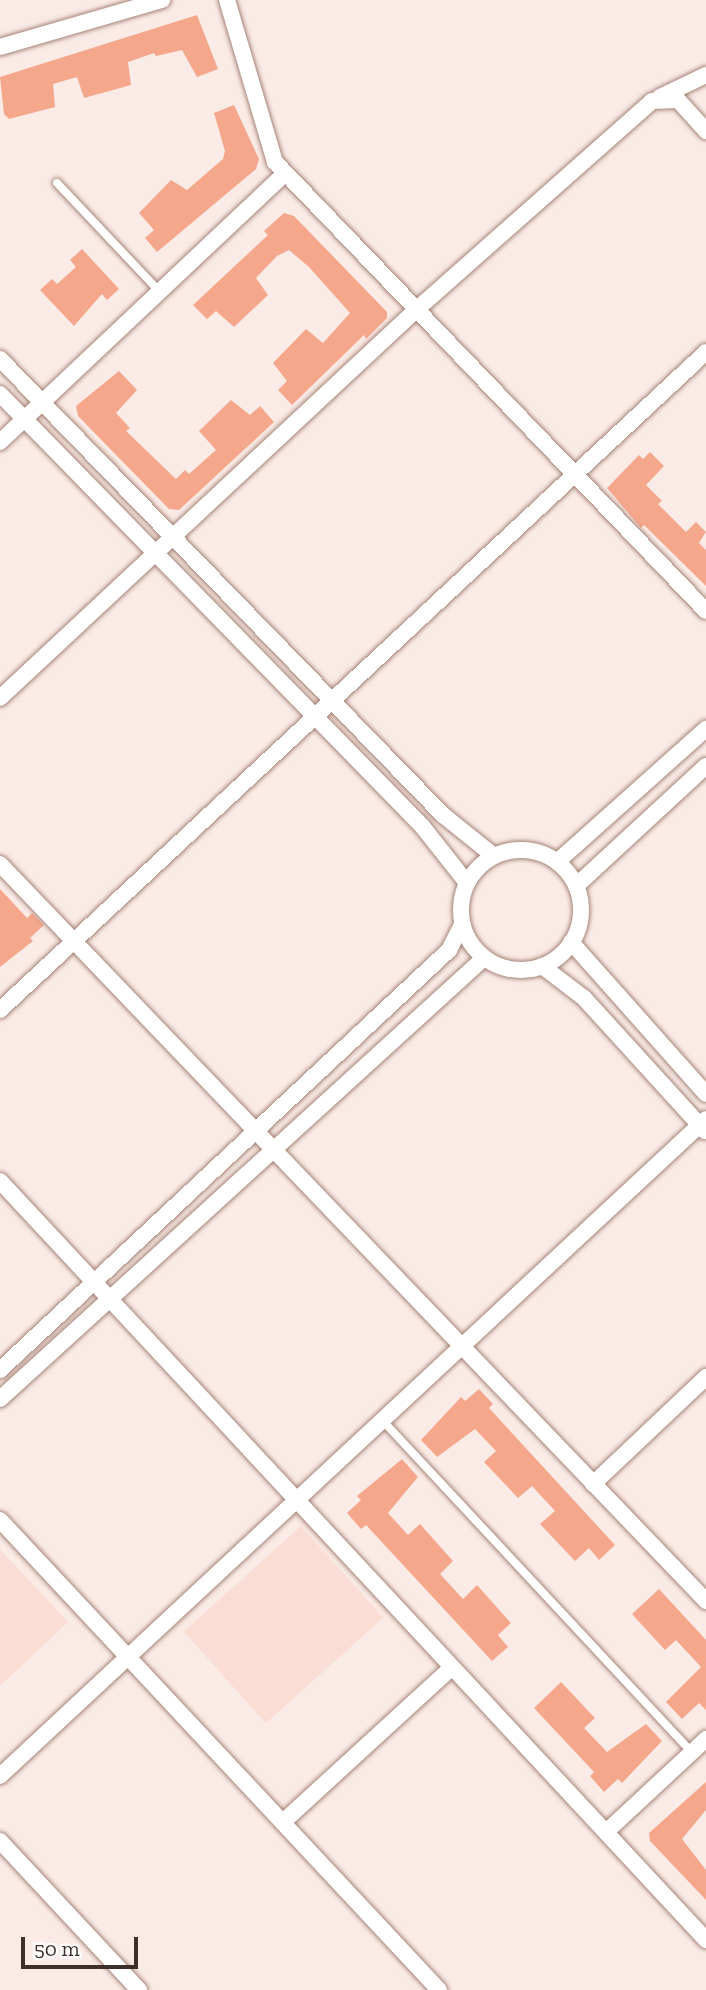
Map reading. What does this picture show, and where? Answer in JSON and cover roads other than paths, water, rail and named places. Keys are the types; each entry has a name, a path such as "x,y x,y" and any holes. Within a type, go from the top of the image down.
{"street":[{"path":"0,47 162,0"},
{"path":"227,0 275,162 706,611"},
{"path":"0,698 176,538 416,310 652,101 706,75"},
{"path":"652,101 678,100 706,131"},
{"path":"0,442 285,173"},
{"path":"0,1010 706,352"},
{"path":"0,359 443,815 495,856"},
{"path":"0,394 422,826 467,883"},
{"path":"556,862 706,729"},
{"path":"576,886 706,766"},
{"path":"0,1370 449,950 462,924 461,903 467,883 495,856 526,850 556,862 576,886 579,924 571,942 542,967"},
{"path":"0,864 706,1601"},
{"path":"0,1776 462,1346 704,1126 584,998 542,967 502,967 484,958 462,924"},
{"path":"571,942 706,1094"},
{"path":"0,1399 108,1296 484,958"},
{"path":"0,1181 706,1940"},
{"path":"593,1483 706,1377"},
{"path":"0,1520 439,1990"},
{"path":"283,1822 452,1667"},
{"path":"606,1832 706,1739"},
{"path":"0,1841 139,1990"}],"lane":[{"path":"57,183 159,291"},
{"path":"382,1420 692,1752"}]}
